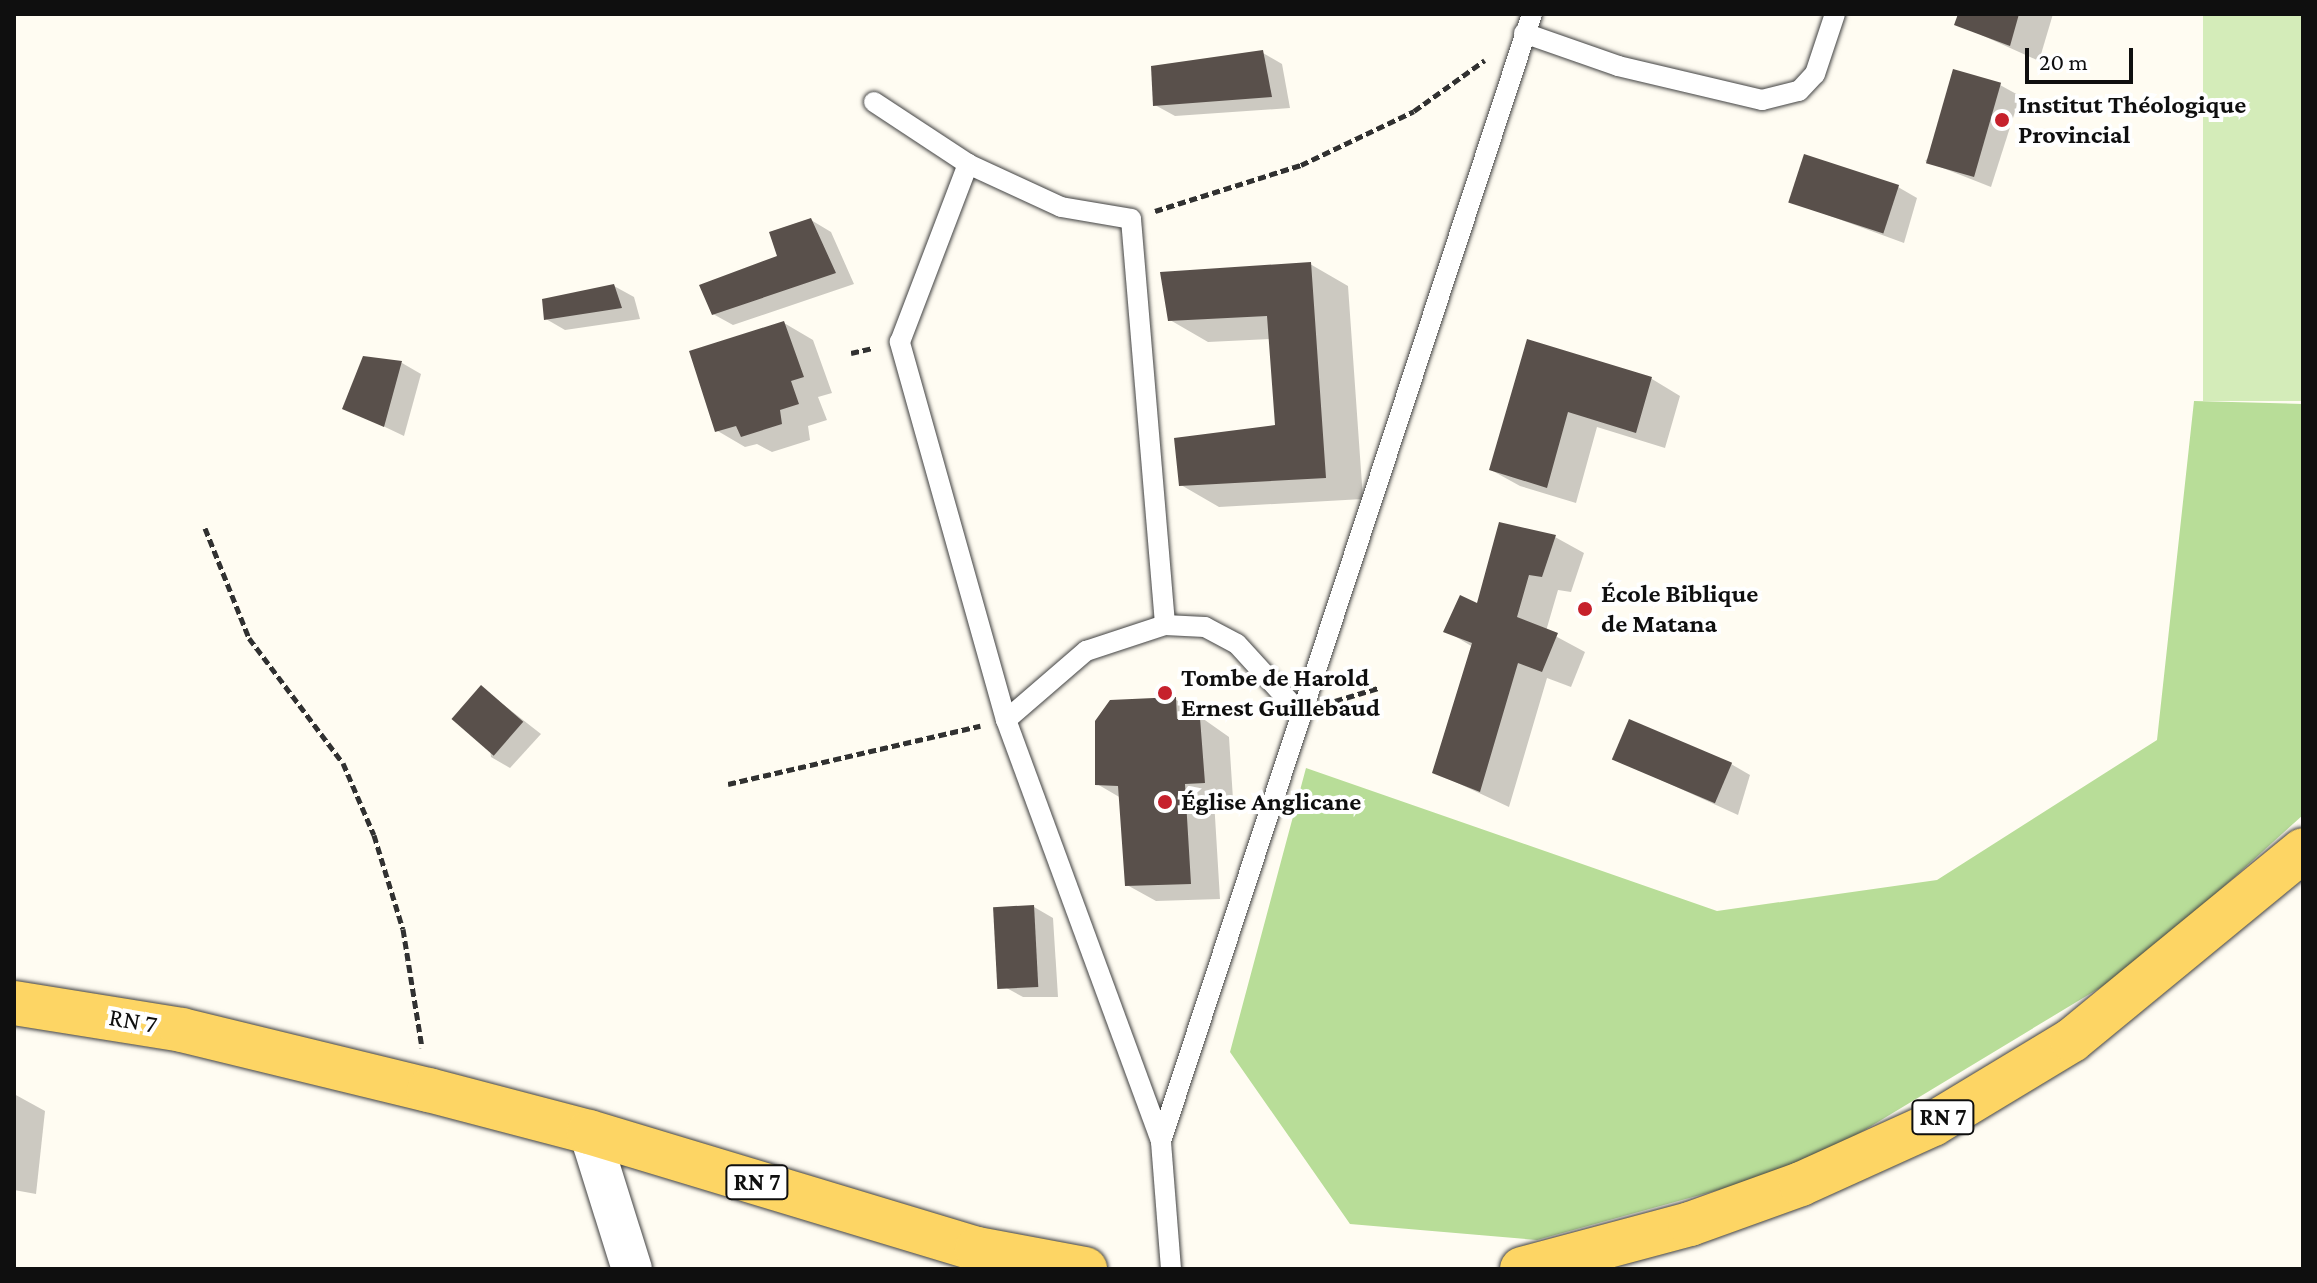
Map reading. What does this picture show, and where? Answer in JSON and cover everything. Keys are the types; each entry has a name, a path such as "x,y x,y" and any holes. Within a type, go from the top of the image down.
{"main road":[{"name":"RN 7","path":"1522,1269 1690,1224 1801,1184 1933,1124 2072,1040 2303,850"},
{"name":"RN 7","path":"14,1003 182,1030 429,1090 589,1132 977,1249 1085,1269"}],"street":[{"path":"589,1132 632,1269"}],"lane":[{"path":"1161,1141 1299,712 1528,23 1618,66 1762,100 1799,91 1815,74 1835,14"},
{"path":"874,102 968,164 1061,207 1131,219 1165,625"},
{"path":"968,164 900,342 1006,720 1161,1141 1171,1269"},
{"path":"1006,720 1086,651 1165,625 1205,627 1237,644 1299,712"}],"path":[{"path":"1131,219 1329,152 1414,111 1528,23"},
{"path":"205,528 249,638 343,763 374,835 403,929 429,1090"},
{"path":"728,784 1006,720"}],"green space":[{"path":"2203,14 2303,14 2303,401 2203,401"},
{"path":"2194,401 2303,404 2303,815 2136,966 1805,1166 1537,1240 1350,1224 1230,1052 1306,768 1717,911 1937,880 2157,740"}],"building":[{"path":"1958,14 2019,14 2010,46 1954,25"},
{"path":"1263,50 1272,97 1153,106 1151,66"},
{"path":"1953,69 2001,83 1974,177 1926,163"},
{"path":"1804,154 1899,185 1883,233 1788,203"},
{"path":"811,218 836,273 712,315 699,285 777,256 769,232"},
{"path":"1311,262 1326,478 1179,486 1174,438 1275,425 1267,316 1168,321 1160,272"},
{"path":"614,284 622,308 544,320 542,299"},
{"path":"784,321 804,377 791,381 799,404 780,410 782,424 741,437 736,426 715,432 689,351"},
{"path":"1527,339 1652,377 1636,433 1568,412 1547,488 1489,470"},
{"path":"363,356 402,361 384,427 342,409"},
{"path":"1499,522 1556,535 1542,577 1529,575 1517,617 1558,633 1542,672 1518,663 1480,792 1432,773 1472,643 1443,632 1460,595 1477,603"},
{"path":"481,685 523,722 494,756 451,719"},
{"path":"1176,697 1177,719 1200,718 1205,783 1185,784 1191,884 1125,886 1118,786 1095,785 1095,721 1110,700"},
{"path":"1629,719 1732,763 1715,803 1612,760"},
{"path":"1034,905 1038,987 997,989 993,907"}],"place":[{"name":"Institut Théologique Provincial","path":"2002,120"},
{"name":"École Biblique de Matana","path":"1585,609"},
{"name":"Tombe de Harold Ernest Guillebaud","path":"1165,693"},
{"name":"Église Anglicane","path":"1165,802"}]}
